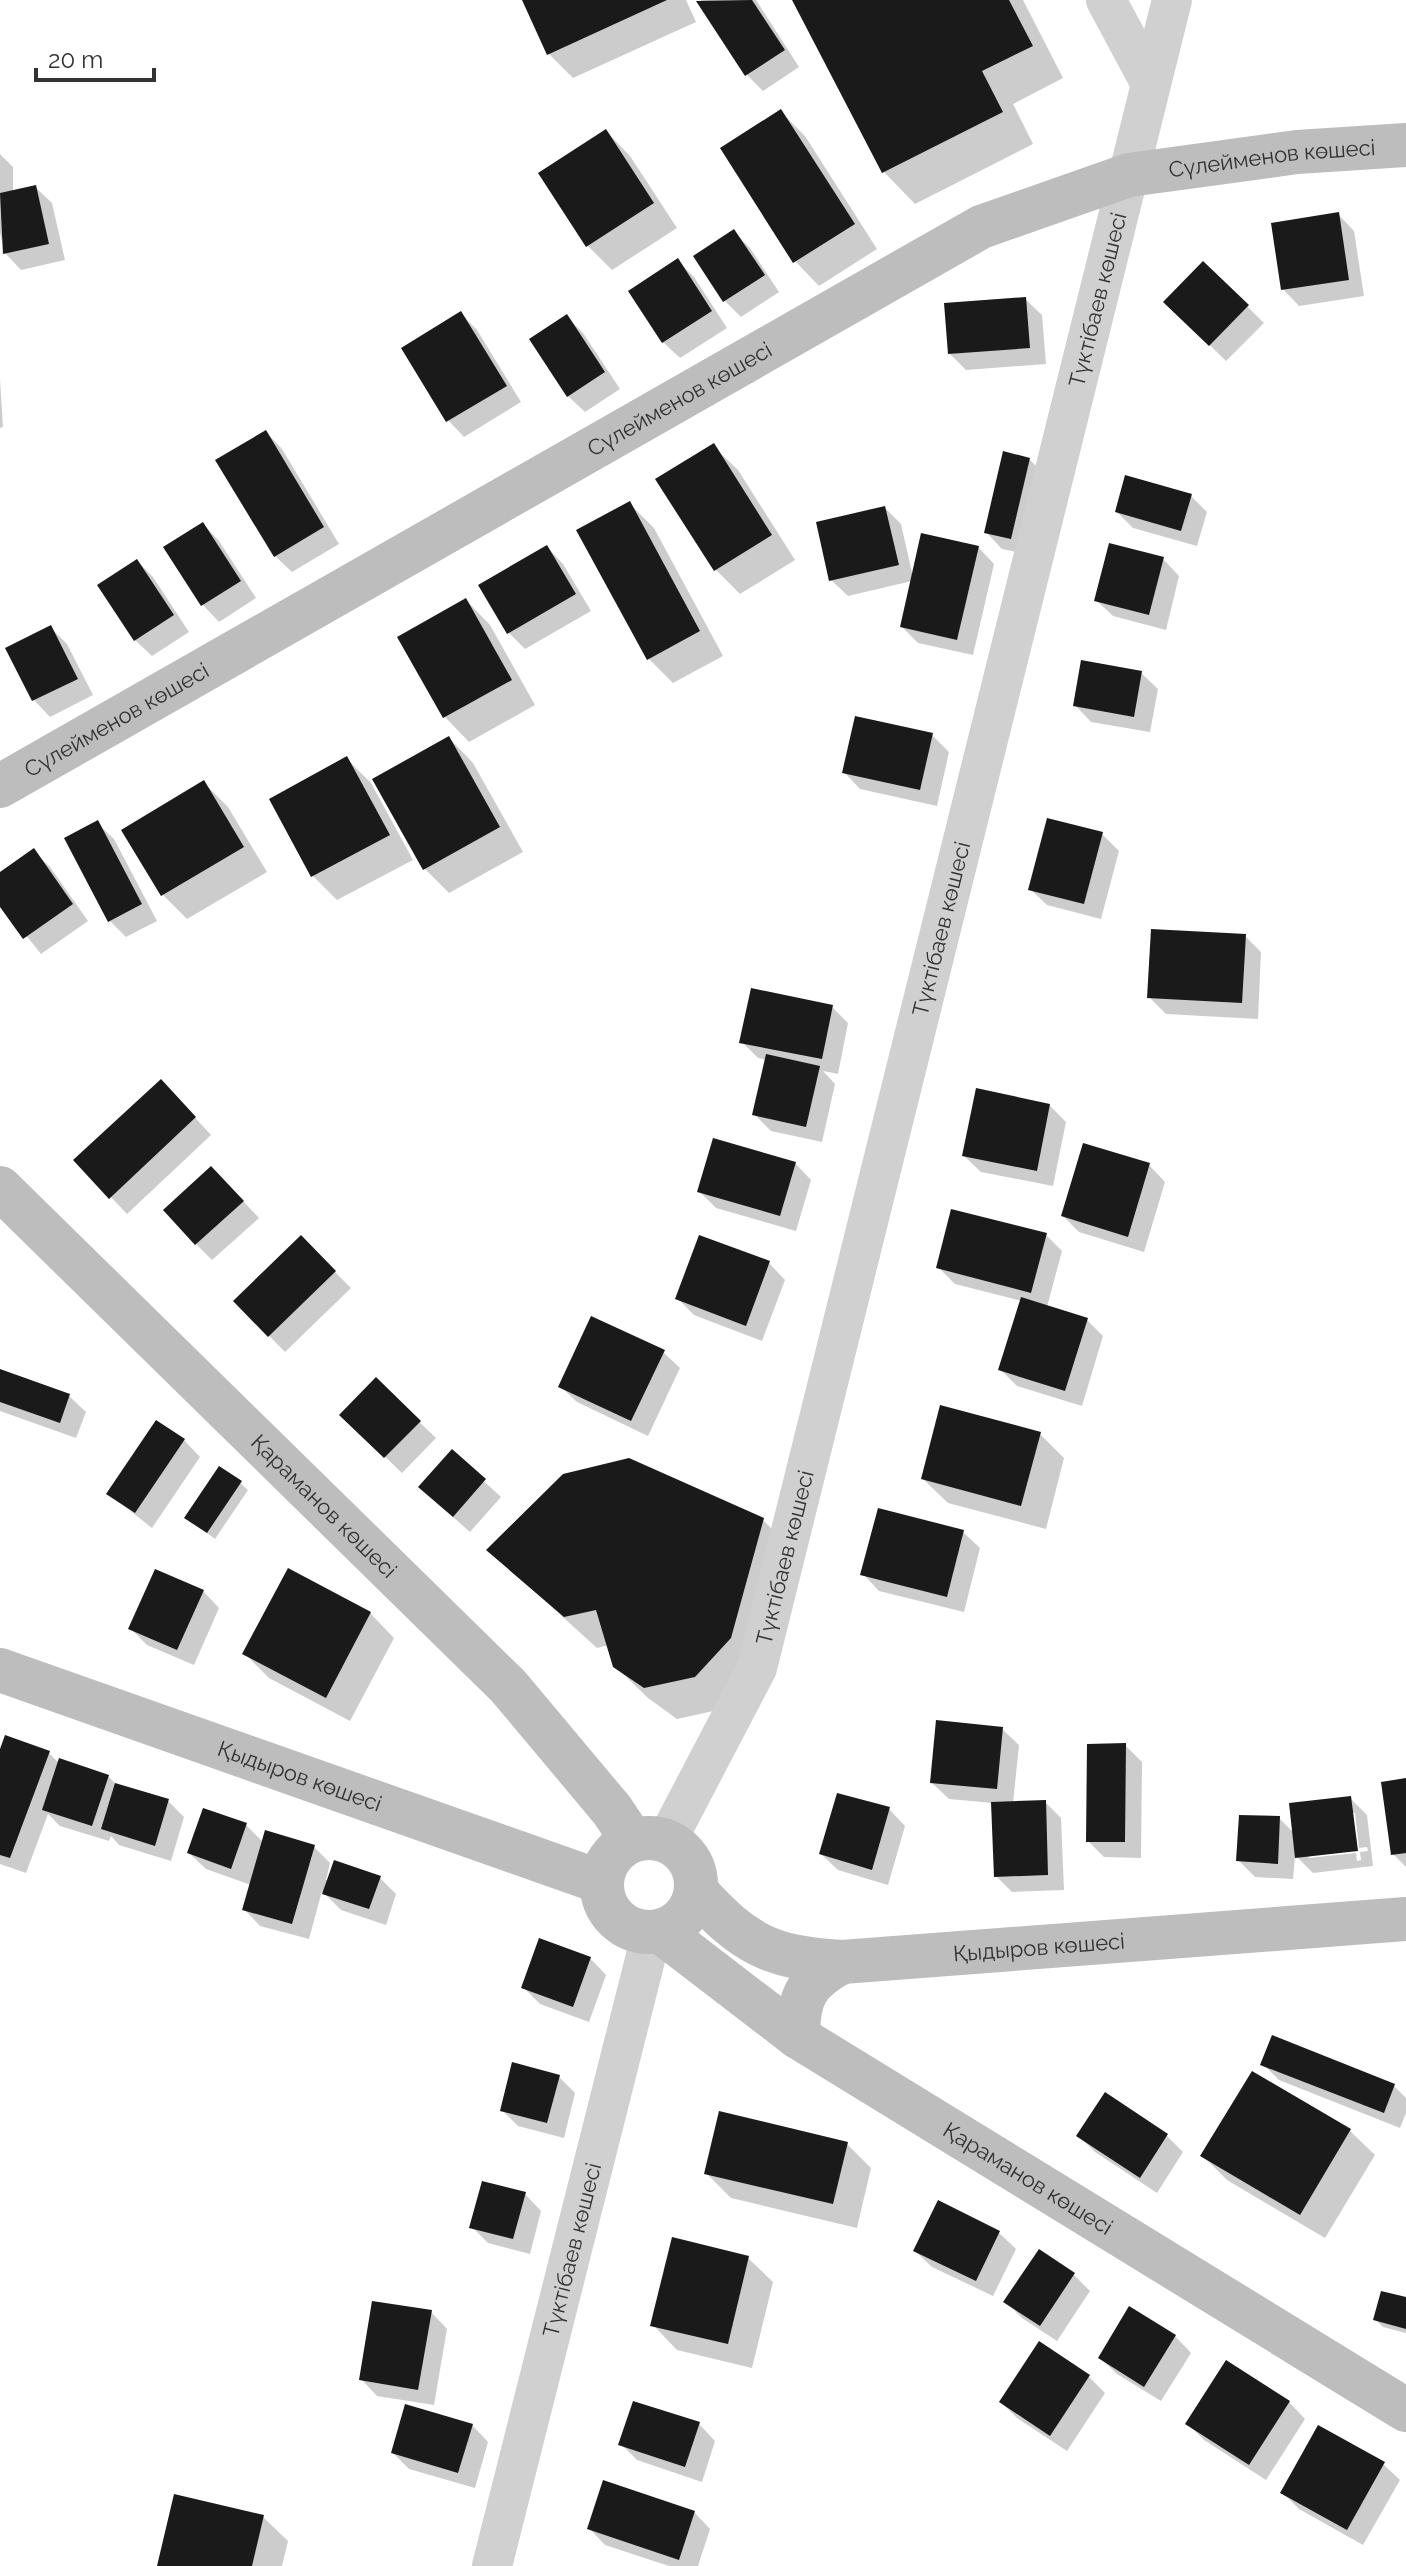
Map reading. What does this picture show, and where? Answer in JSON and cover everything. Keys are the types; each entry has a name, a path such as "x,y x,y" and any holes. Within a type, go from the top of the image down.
{"street":[{"path":"1106,0 1151,84"},
{"name":"Түктібаев көшесі","path":"649,1840 757,1668 1172,0"},
{"name":"Сүлейменов көшесі","path":"0,786 981,227 1129,175 1297,152 1406,145"},
{"name":"Қараманов көшесі","path":"0,1188 508,1686 612,1810 649,1840"},
{"name":"Қыдыров көшесі","path":"0,1670 601,1882"},
{"path":"649,1840 690,1861 696,1876 696,1891 690,1909 677,1923 656,1931 621,1923 603,1898 601,1882 611,1857 649,1840"},
{"name":"Қыдыров көшесі","path":"696,1891 725,1924 762,1948 798,1960 842,1962 1406,1919"},
{"name":"Түктібаев көшесі","path":"492,2566 656,1931"},
{"name":"Қараманов көшесі","path":"656,1931 798,2037 1406,2410"},
{"path":"798,2037 803,1995 819,1974 842,1962"}],"building":[{"path":"522,0 667,0 547,55"},
{"path":"752,0 785,50 745,76 696,1"},
{"path":"792,0 1009,0 1033,46 982,71 1003,112 882,173"},
{"path":"781,109 855,224 793,263 720,148"},
{"path":"606,129 654,203 586,247 538,173"},
{"path":"36,185 49,244 3,254 0,193"},
{"path":"1339,212 1349,280 1281,290 1271,223"},
{"path":"734,229 765,275 723,302 693,256"},
{"path":"678,258 712,311 662,343 628,291"},
{"path":"1203,261 1249,305 1209,346 1163,302"},
{"path":"1026,297 1030,348 948,354 944,303"},
{"path":"461,311 507,386 446,422 401,348"},
{"path":"567,314 605,372 567,397 529,339"},
{"path":"266,430 324,527 274,557 215,460"},
{"path":"714,443 772,535 714,571 655,479"},
{"path":"1003,451 1030,458 1011,539 984,533"},
{"path":"1125,475 1192,494 1181,531 1115,512"},
{"path":"630,501 700,631 647,660 576,530"},
{"path":"885,506 899,565 829,581 816,522"},
{"path":"203,522 241,581 201,606 163,547"},
{"path":"921,533 979,546 957,640 900,627"},
{"path":"1109,543 1164,557 1149,615 1094,601"},
{"path":"547,545 576,594 507,634 478,585"},
{"path":"137,559 174,615 134,641 97,585"},
{"path":"466,598 512,680 443,718 397,637"},
{"path":"51,625 78,679 32,701 5,648"},
{"path":"1081,660 1142,671 1134,717 1073,706"},
{"path":"855,716 933,733 920,790 842,773"},
{"path":"449,736 500,827 423,870 372,779"},
{"path":"347,756 390,835 311,877 269,799"},
{"path":"204,780 244,847 161,896 121,830"},
{"path":"1047,818 1103,832 1084,904 1028,890"},
{"path":"98,820 142,904 108,922 64,838"},
{"path":"34,848 73,904 23,939 0,907 0,872"},
{"path":"1151,929 1246,934 1242,1003 1147,998"},
{"path":"751,988 833,1005 822,1059 739,1043"},
{"path":"766,1054 820,1066 806,1127 752,1115"},
{"path":"161,1079 196,1117 109,1199 73,1160"},
{"path":"976,1088 1050,1104 1037,1171 962,1156"},
{"path":"713,1138 796,1162 780,1216 697,1192"},
{"path":"1083,1143 1150,1163 1128,1237 1061,1216"},
{"path":"211,1166 244,1201 195,1245 163,1210"},
{"path":"951,1209 1047,1233 1031,1293 936,1268"},
{"path":"301,1235 336,1271 268,1337 233,1301"},
{"path":"699,1235 770,1261 746,1326 675,1299"},
{"path":"1021,1297 1088,1318 1065,1391 998,1370"},
{"path":"591,1316 665,1350 631,1421 558,1387"},
{"path":"0,1369 70,1394 60,1423 0,1402"},
{"path":"376,1377 421,1421 384,1458 339,1415"},
{"path":"940,1405 1041,1432 1021,1506 921,1479"},
{"path":"156,1420 185,1439 135,1513 106,1494"},
{"path":"452,1449 486,1479 453,1517 418,1487"},
{"path":"629,1458 764,1518 731,1638 695,1677 644,1688 613,1667 596,1610 564,1617 486,1550 563,1474"},
{"path":"219,1466 242,1481 207,1533 184,1518"},
{"path":"878,1508 964,1530 947,1597 860,1575"},
{"path":"288,1568 371,1612 326,1698 242,1654"},
{"path":"155,1569 204,1590 177,1650 128,1629"},
{"path":"936,1720 1003,1727 997,1789 930,1783"},
{"path":"5,1735 50,1751 10,1858 0,1855 0,1749"},
{"path":"1126,1743 1125,1842 1086,1842 1087,1744"},
{"path":"59,1758 109,1775 92,1826 42,1810"},
{"path":"1406,1778 1406,1853 1391,1855 1381,1782"},
{"path":"115,1783 169,1799 155,1846 101,1829"},
{"path":"837,1793 890,1807 872,1870 819,1854"},
{"path":"1351,1796 1358,1851 1295,1858 1289,1803"},
{"path":"1046,1800 1048,1875 994,1877 991,1802"},
{"path":"203,1808 247,1823 231,1869 187,1853"},
{"path":"1239,1815 1280,1816 1278,1864 1236,1861"},
{"path":"265,1830 315,1845 292,1924 242,1910"},
{"path":"334,1860 381,1876 369,1909 322,1894"},
{"path":"539,1938 591,1957 573,2007 521,1988"},
{"path":"1272,2035 1395,2084 1384,2113 1260,2065"},
{"path":"512,2062 560,2075 547,2123 500,2111"},
{"path":"1252,2071 1351,2129 1300,2215 1200,2156"},
{"path":"1105,2092 1168,2134 1140,2178 1076,2136"},
{"path":"719,2111 848,2142 833,2204 704,2174"},
{"path":"482,2181 526,2192 513,2239 469,2228"},
{"path":"938,2200 1000,2231 976,2281 913,2251"},
{"path":"672,2237 749,2256 728,2344 650,2326"},
{"path":"1039,2249 1075,2273 1040,2326 1003,2302"},
{"path":"1381,2291 1406,2297 1406,2329 1373,2320"},
{"path":"372,2301 432,2310 418,2390 359,2380"},
{"path":"1129,2306 1176,2335 1144,2387 1098,2358"},
{"path":"1039,2341 1090,2375 1050,2436 999,2402"},
{"path":"1226,2360 1290,2401 1249,2465 1185,2424"},
{"path":"633,2401 700,2422 685,2467 618,2445"},
{"path":"405,2404 473,2424 458,2473 391,2453"},
{"path":"1318,2425 1385,2462 1347,2530 1280,2493"},
{"path":"603,2480 695,2511 679,2560 587,2529"},
{"path":"174,2494 264,2515 252,2566 157,2566"}]}
